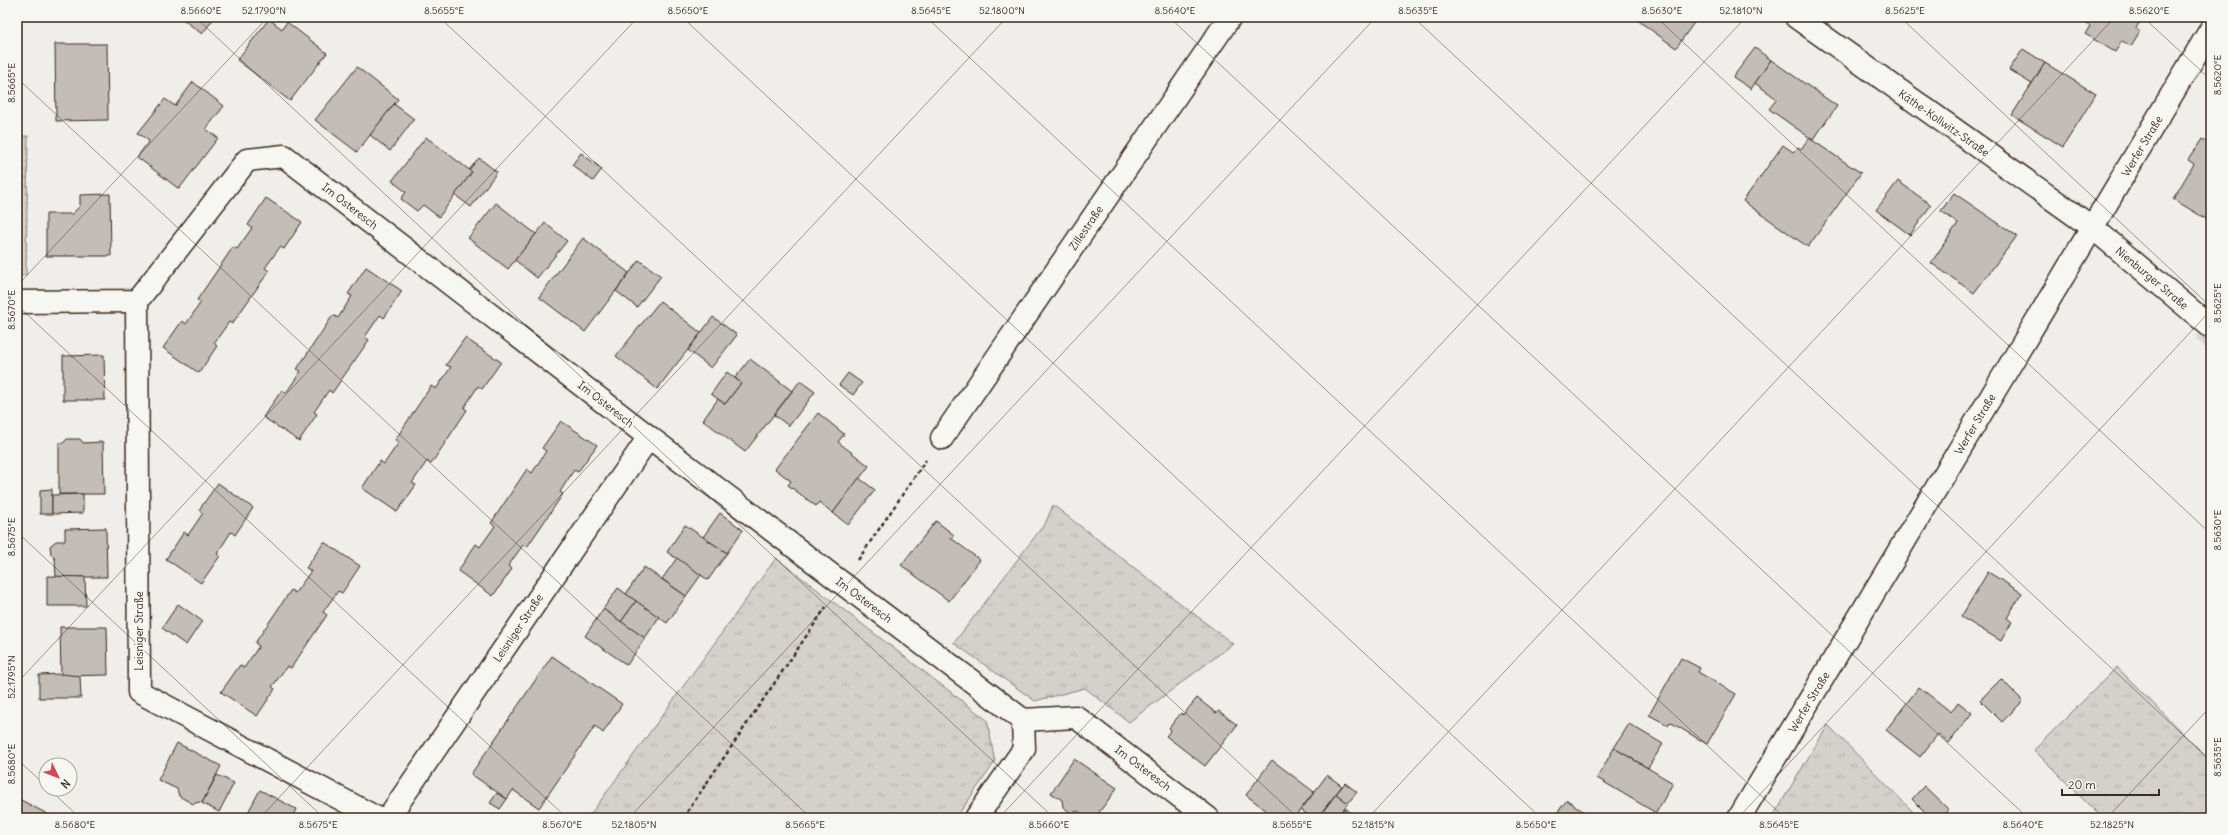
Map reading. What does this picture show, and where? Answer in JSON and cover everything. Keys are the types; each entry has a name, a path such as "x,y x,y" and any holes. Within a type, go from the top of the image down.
{"street":[{"name":"Zillestraße","path":"942,438 1230,17"},
{"name":"Käthe-Kollwitz-Straße","path":"1796,17 2093,228"},
{"name":"Werfer Straße","path":"1739,818 2211,30"},
{"name":"Im Osteresch","path":"137,301 247,160 284,156 840,583 1023,720 1076,717 1208,818"},
{"name":"Nienburger Straße","path":"2093,228 2211,327"},
{"path":"17,302 137,301"},
{"name":"Leisniger Straße","path":"137,301 139,692 377,818"},
{"name":"Leisniger Straße","path":"388,818 649,437"},
{"path":"976,818 1024,750 1023,720"}],"path":[{"path":"683,818 840,583 942,438"}],"shaded area":[{"path":"2211,298 2211,353 2196,339"}],"green space":[{"path":"17,136 28,136 26,275 17,276"},
{"path":"1053,505 1233,644 1129,722 1085,688 1035,701 954,643 1046,522"},
{"path":"776,558 987,720 995,762 956,818 588,818"},
{"path":"2117,667 2211,762 2211,818 2102,818 2034,750"},
{"path":"1828,725 1919,818 1772,818"}],"building":[{"path":"180,17 215,17 202,34"},
{"path":"1633,17 1698,17 1676,48"},
{"path":"2077,17 2143,17 2136,28 2140,31 2131,46 2122,41 2115,52 2085,34 2090,26"},
{"path":"269,19 282,29 287,22 327,53 290,101 237,60"},
{"path":"55,44 107,44 108,120 56,121"},
{"path":"1755,48 1771,60 1751,89 1733,77"},
{"path":"2023,49 2045,63 2032,84 2009,70"},
{"path":"1771,60 1837,106 1813,140 1769,109 1777,99 1755,83"},
{"path":"2045,63 2096,94 2063,147 2012,115"},
{"path":"357,67 398,99 357,152 315,120"},
{"path":"193,82 224,106 206,129 218,138 179,189 137,157 149,141 138,133 165,99 175,106"},
{"path":"394,104 414,119 390,151 370,135"},
{"path":"426,137 472,172 439,217 423,205 417,211 401,199 406,192 392,181"},
{"path":"1809,138 1861,173 1808,247 1743,201 1783,145 1793,152 1798,147 1801,149"},
{"path":"2202,139 2211,145 2211,222 2173,199 2194,164 2188,160"},
{"path":"581,153 602,169 593,181 572,165"},
{"path":"479,158 497,172 471,207 455,195 472,172 469,170"},
{"path":"1898,181 1931,205 1910,235 1876,210"},
{"path":"1954,193 2017,236 1974,293 1931,263 1958,223 1941,211"},
{"path":"110,194 111,256 46,256 46,214 72,214 80,206 80,195"},
{"path":"266,198 302,222 284,249 280,247 265,268 269,271 232,324 229,322 214,343 217,346 199,373 163,348 182,321 186,324 201,302 197,300 233,247 237,249 252,228 248,225"},
{"path":"496,203 536,234 508,269 468,238"},
{"path":"545,223 567,241 537,278 515,260"},
{"path":"583,238 629,273 585,332 539,297"},
{"path":"639,260 661,276 637,307 616,291"},
{"path":"366,267 402,291 384,318 380,315 365,337 369,340 332,393 329,390 314,412 317,414 299,441 263,417 282,390 286,393 301,371 297,369 333,315 338,318 352,296 348,294"},
{"path":"660,301 701,333 657,389 616,356"},
{"path":"713,317 737,335 711,368 688,350"},
{"path":"465,338 501,362 482,389 478,386 464,408 467,410 431,464 427,461 412,483 416,485 397,512 362,488 380,461 384,464 399,442 395,440 431,386 436,389 451,367 446,365"},
{"path":"104,355 105,400 63,400 63,356"},
{"path":"750,359 792,391 745,452 703,420 718,399 725,404 741,383 735,378"},
{"path":"727,372 741,383 725,404 711,394"},
{"path":"848,373 862,383 853,395 839,385"},
{"path":"800,381 815,392 789,426 774,415"},
{"path":"818,413 844,434 838,442 869,466 833,513 819,502 816,506 788,485 791,481 775,469"},
{"path":"561,421 597,445 578,472 574,470 560,492 563,494 527,547 523,545 508,566 512,569 493,596 458,571 476,544 480,547 495,526 491,523 527,469 532,473 546,451 542,448"},
{"path":"67,439 80,439 83,443 103,442 104,494 59,494 59,443 63,443"},
{"path":"859,478 875,490 848,525 833,513"},
{"path":"218,483 253,508 235,535 231,532 217,554 220,556 201,583 166,559 184,532 188,535 203,513 199,510"},
{"path":"52,489 52,514 40,514 40,490"},
{"path":"83,494 83,513 52,514 52,495"},
{"path":"720,513 743,530 727,553 703,537"},
{"path":"936,521 954,535 951,538 980,560 949,601 901,565"},
{"path":"685,525 727,553 708,580 667,552"},
{"path":"106,528 107,577 56,577 55,559 51,554 50,546 56,541 65,541 65,529"},
{"path":"324,542 360,566 342,593 338,591 323,612 327,615 291,668 287,666 272,687 275,689 257,716 221,692 240,665 244,668 259,646 255,643 291,590 295,593 311,571 306,568"},
{"path":"677,558 701,575 686,596 662,579"},
{"path":"644,567 686,596 667,623 626,594"},
{"path":"1988,572 2022,593 2007,618 2012,622 2001,641 1961,617"},
{"path":"47,576 85,577 86,606 47,606"},
{"path":"618,588 636,601 621,622 603,609"},
{"path":"636,601 659,617 645,638 621,622"},
{"path":"178,604 202,621 186,645 162,628"},
{"path":"603,609 645,638 627,665 585,636"},
{"path":"60,627 107,627 108,675 61,676"},
{"path":"552,656 622,704 603,733 595,726 539,808 513,790 507,799 471,774"},
{"path":"1681,658 1700,668 1698,672 1736,694 1707,744 1670,722 1668,725 1649,715"},
{"path":"61,674 80,676 81,698 39,698 39,675"},
{"path":"2001,679 2023,701 2002,722 1980,700"},
{"path":"1919,687 1951,712 1958,702 1972,713 1949,743 1938,734 1920,757 1886,730"},
{"path":"1197,698 1216,713 1219,711 1237,725 1205,766 1166,736 1171,730 1169,728 1181,713 1183,715"},
{"path":"1629,724 1663,744 1648,768 1614,748"},
{"path":"177,743 221,766 202,803 199,802 193,804 179,796 177,789 158,780"},
{"path":"1614,748 1673,783 1656,813 1597,778"},
{"path":"1074,759 1117,788 1095,818 1088,818 1078,811 1071,813 1063,807 1062,800 1051,793"},
{"path":"1272,760 1314,792 1294,818 1276,818 1246,795"},
{"path":"217,775 234,783 219,812 202,803"},
{"path":"1327,775 1342,786 1317,818 1312,818 1301,810"},
{"path":"1345,783 1357,792 1348,803 1336,794"},
{"path":"1924,786 1949,810 1941,818 1931,818 1912,799"},
{"path":"260,790 296,809 292,818 245,818"},
{"path":"497,793 507,799 500,809 490,803"},
{"path":"1336,794 1348,803 1337,818 1319,817"},
{"path":"17,798 55,818 17,818"},
{"path":"1567,800 1587,814 1584,818 1553,818"},
{"path":"1345,808 1358,818 1337,818"}]}
